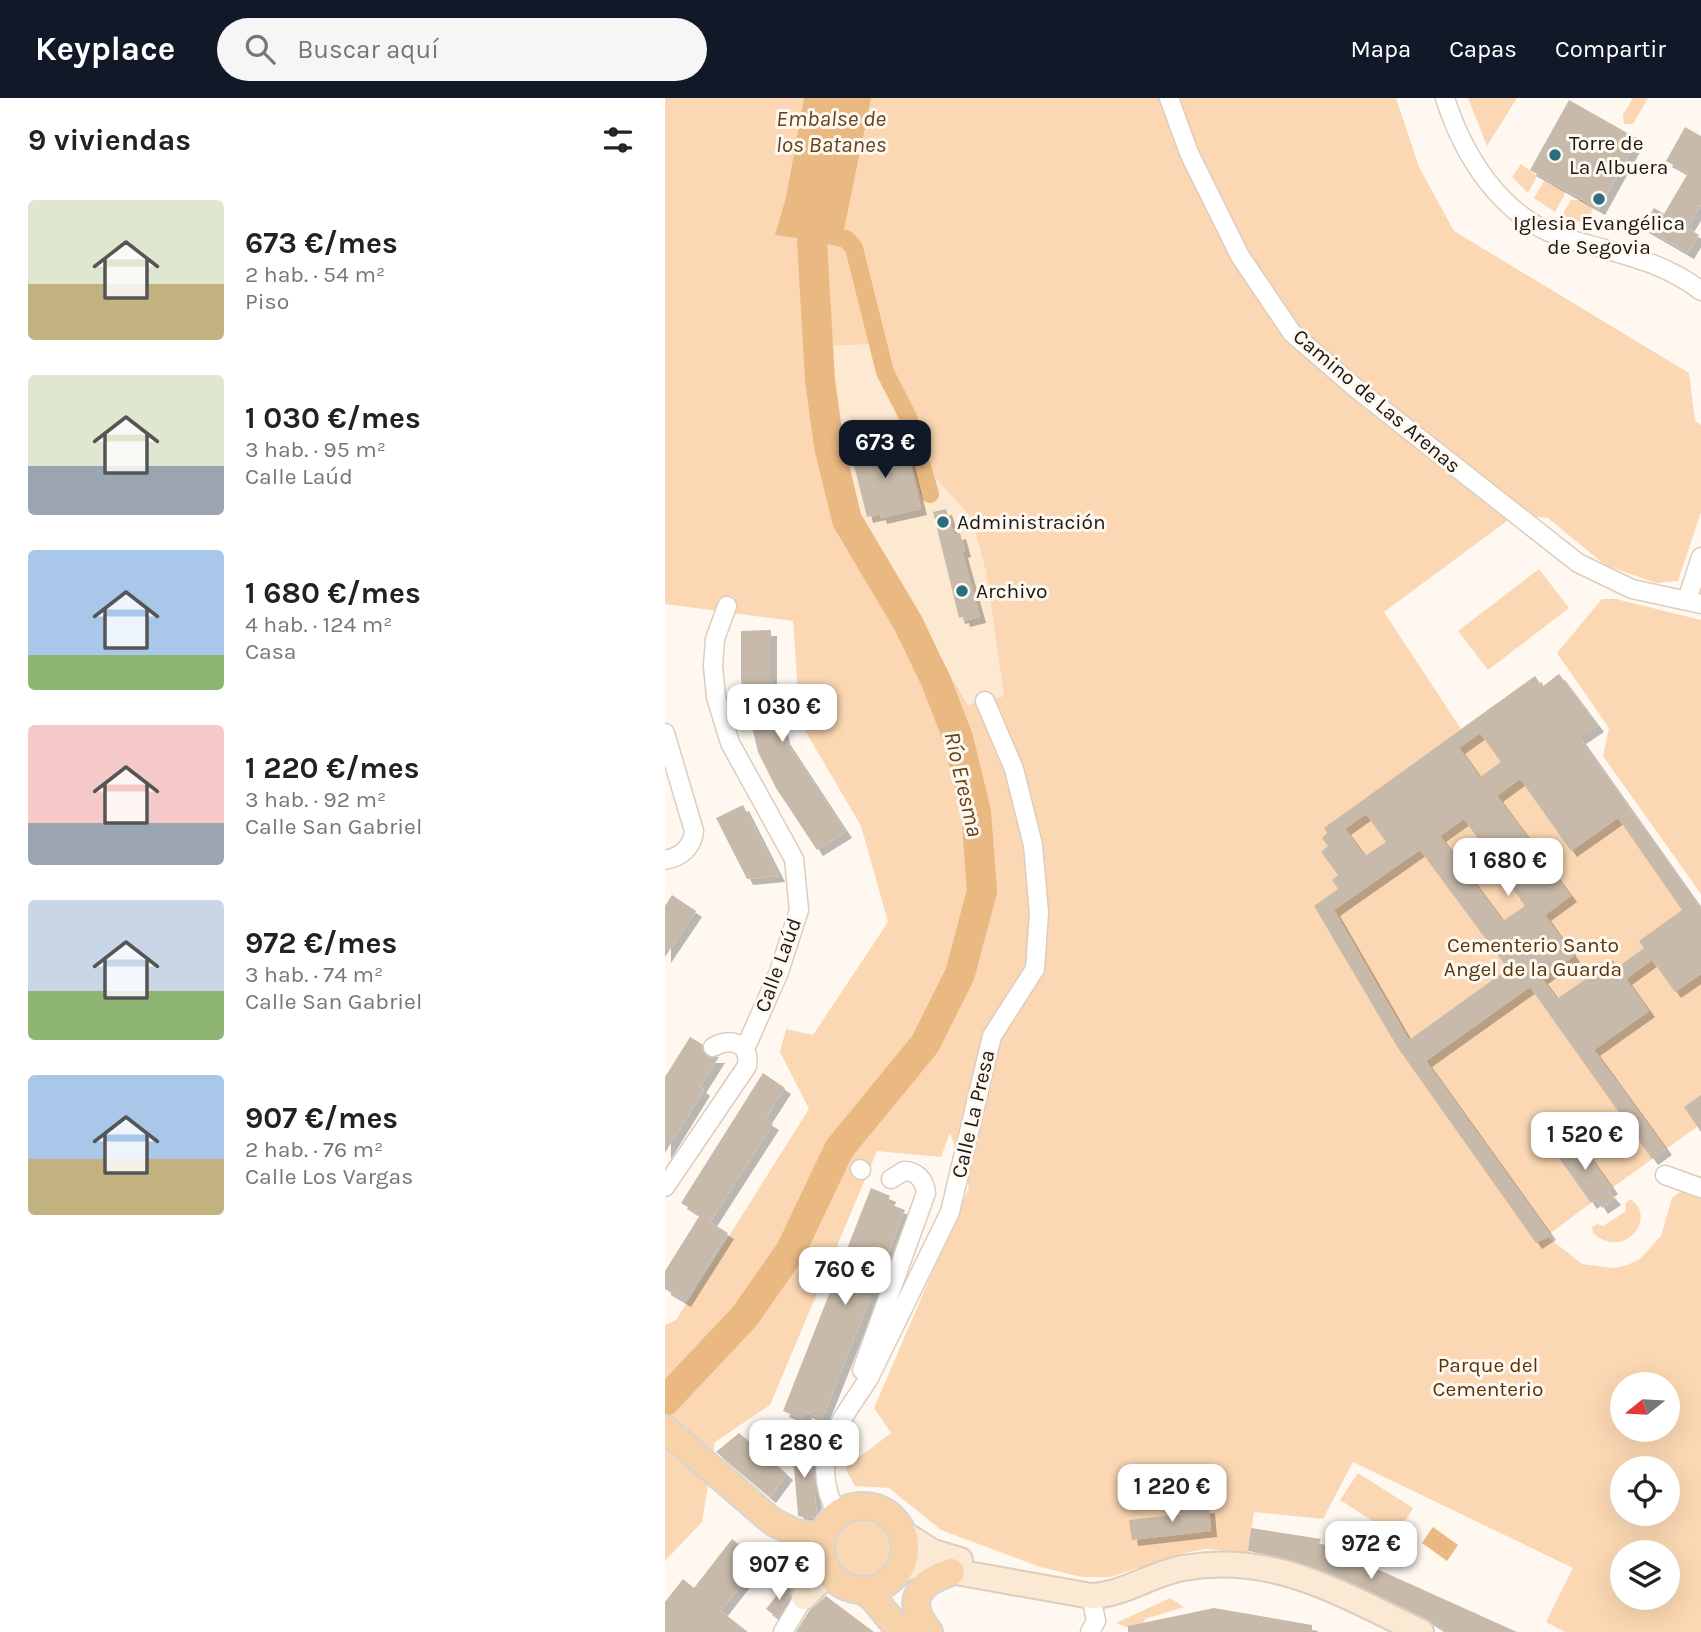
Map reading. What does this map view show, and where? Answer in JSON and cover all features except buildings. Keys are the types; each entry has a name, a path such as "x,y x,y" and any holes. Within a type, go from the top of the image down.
{"main road":[{"path":"665,1429 773,1538 825,1555 841,1584 883,1581 917,1565 1009,1584 1029,1584 1090,1596 1110,1594 1181,1569 1227,1563 1255,1565 1311,1580 1421,1632"},
{"path":"665,1448 705,1472"},
{"path":"804,1597 825,1555 838,1515 860,1506 877,1509 892,1518 901,1532 905,1549 883,1581 877,1601 901,1632"},
{"path":"901,1532 937,1554 1012,1573 1029,1584"},
{"path":"928,1632 919,1618 918,1594 931,1580 951,1572"},
{"path":"883,1581 897,1605 928,1632"}],"street":[{"name":"Camino de Las Arenas","path":"1168,98 1189,153 1240,256 1292,333 1367,397 1578,563 1632,589 1694,602"},
{"path":"1445,98 1474,164 1505,200 1531,222 1562,237 1653,264 1701,291"},
{"path":"1694,602 1694,579 1701,556"},
{"name":"Calle Laúd","path":"665,1187 747,1066 745,1049 779,972 799,910 794,859 730,743 716,697 713,666 715,639 727,606"},
{"name":"Calle La Presa","path":"838,1515 825,1489 823,1466 852,1400 869,1378 950,1212 992,1036 1035,969 1039,913 1033,845 1014,769 985,701"},
{"path":"665,733 694,831 693,840 682,854 665,860"},
{"path":"713,1047 730,1041 745,1049"},
{"path":"852,1400 926,1194 925,1186 915,1173 904,1171 891,1178"},
{"path":"1665,1175 1701,1188"},
{"path":"1090,1596 1093,1628"},
{"path":"783,1632 804,1597"}],"shaded area":[{"path":"873,344 881,376 929,471 972,518 986,572 1004,696 969,705 869,528 863,529 839,460 829,411 823,345"}],"green space":[{"path":"665,98 1396,98 1419,167 1454,231 1689,373 1695,421 1701,425 1701,512 1678,581 1656,583 1605,565 1548,518 1515,515 1384,612 1461,729 1535,676 1542,687 1559,674 1598,726 1580,739 1701,909 1701,1124 1612,1188 1575,1136 1555,1151 1591,1203 1540,1241 1549,1238 1582,1264 1614,1268 1627,1265 1640,1259 1661,1236 1672,1198 1701,1176 1701,1632 1565,1632 1546,1622 1573,1568 1353,1462 1323,1519 1254,1512 1248,1553 1206,1549 1110,1577 1082,1577 1040,1567 941,1530 889,1488 855,1486 845,1468 891,1433 874,1408 969,1187 950,1133 941,1157 877,1151 770,1405 715,1442 702,1522 665,1561 665,1325 676,1320 809,1109 780,1052 786,1029 813,1035 888,922 861,826 800,722 793,621 665,604","holes":["873,344 881,376 929,471 972,518 986,572 1004,696 968,705 868,528 863,529 839,460 829,411 823,346"]},
{"path":"1468,98 1517,98 1487,146"},
{"path":"1633,98 1648,98 1633,124 1624,124 1623,115"},
{"path":"1521,164 1537,176 1528,193 1512,177"},
{"path":"1544,181 1566,192 1555,212 1534,198"},
{"path":"1571,200 1581,200 1593,208 1587,225 1562,215"},
{"path":"1539,569 1569,608 1488,670 1458,631"},
{"path":"1602,599 1616,599 1701,620 1701,894 1603,756 1609,728 1557,653"},
{"path":"1630,1199 1638,1206 1641,1215 1634,1233 1617,1242 1605,1241 1593,1233 1592,1227 1597,1224 1603,1226 1626,1211 1625,1204"},
{"path":"1358,1473 1413,1508 1396,1536 1340,1500"},
{"path":"863,1513 875,1515 886,1522 893,1533 893,1557 886,1568 875,1575 863,1577 851,1575 840,1568 833,1557 831,1545 833,1533 840,1522 851,1515"},
{"path":"1170,1598 1184,1607 1145,1619 1140,1632 1116,1623"}],"water":[{"name":"Embalse de los Batanes","path":"804,98 871,98 841,244 775,235 786,198"},
{"path":"1433,1527 1458,1545 1447,1561 1422,1543"}],"waterway":[{"name":"Río Eresma","path":"665,1401 745,1316 791,1250 839,1149 925,1044 960,974 982,891 976,812 958,738 936,681 908,623 847,520 829,446 820,380 812,241 816,203"},
{"path":"820,233 846,239 854,248 885,372 908,417 930,494"}],"place":[{"name":"Torre de La Albuera","path":"1555,155"},
{"name":"Iglesia Evangélica de Segovia","path":"1599,199"},
{"name":"Administración","path":"943,522"},
{"name":"Archivo","path":"962,591"}],"park label":[{"name":"Cementerio Santo Angel de la Guarda","path":"1533,957"},
{"name":"Parque del Cementerio","path":"1488,1377"}]}
